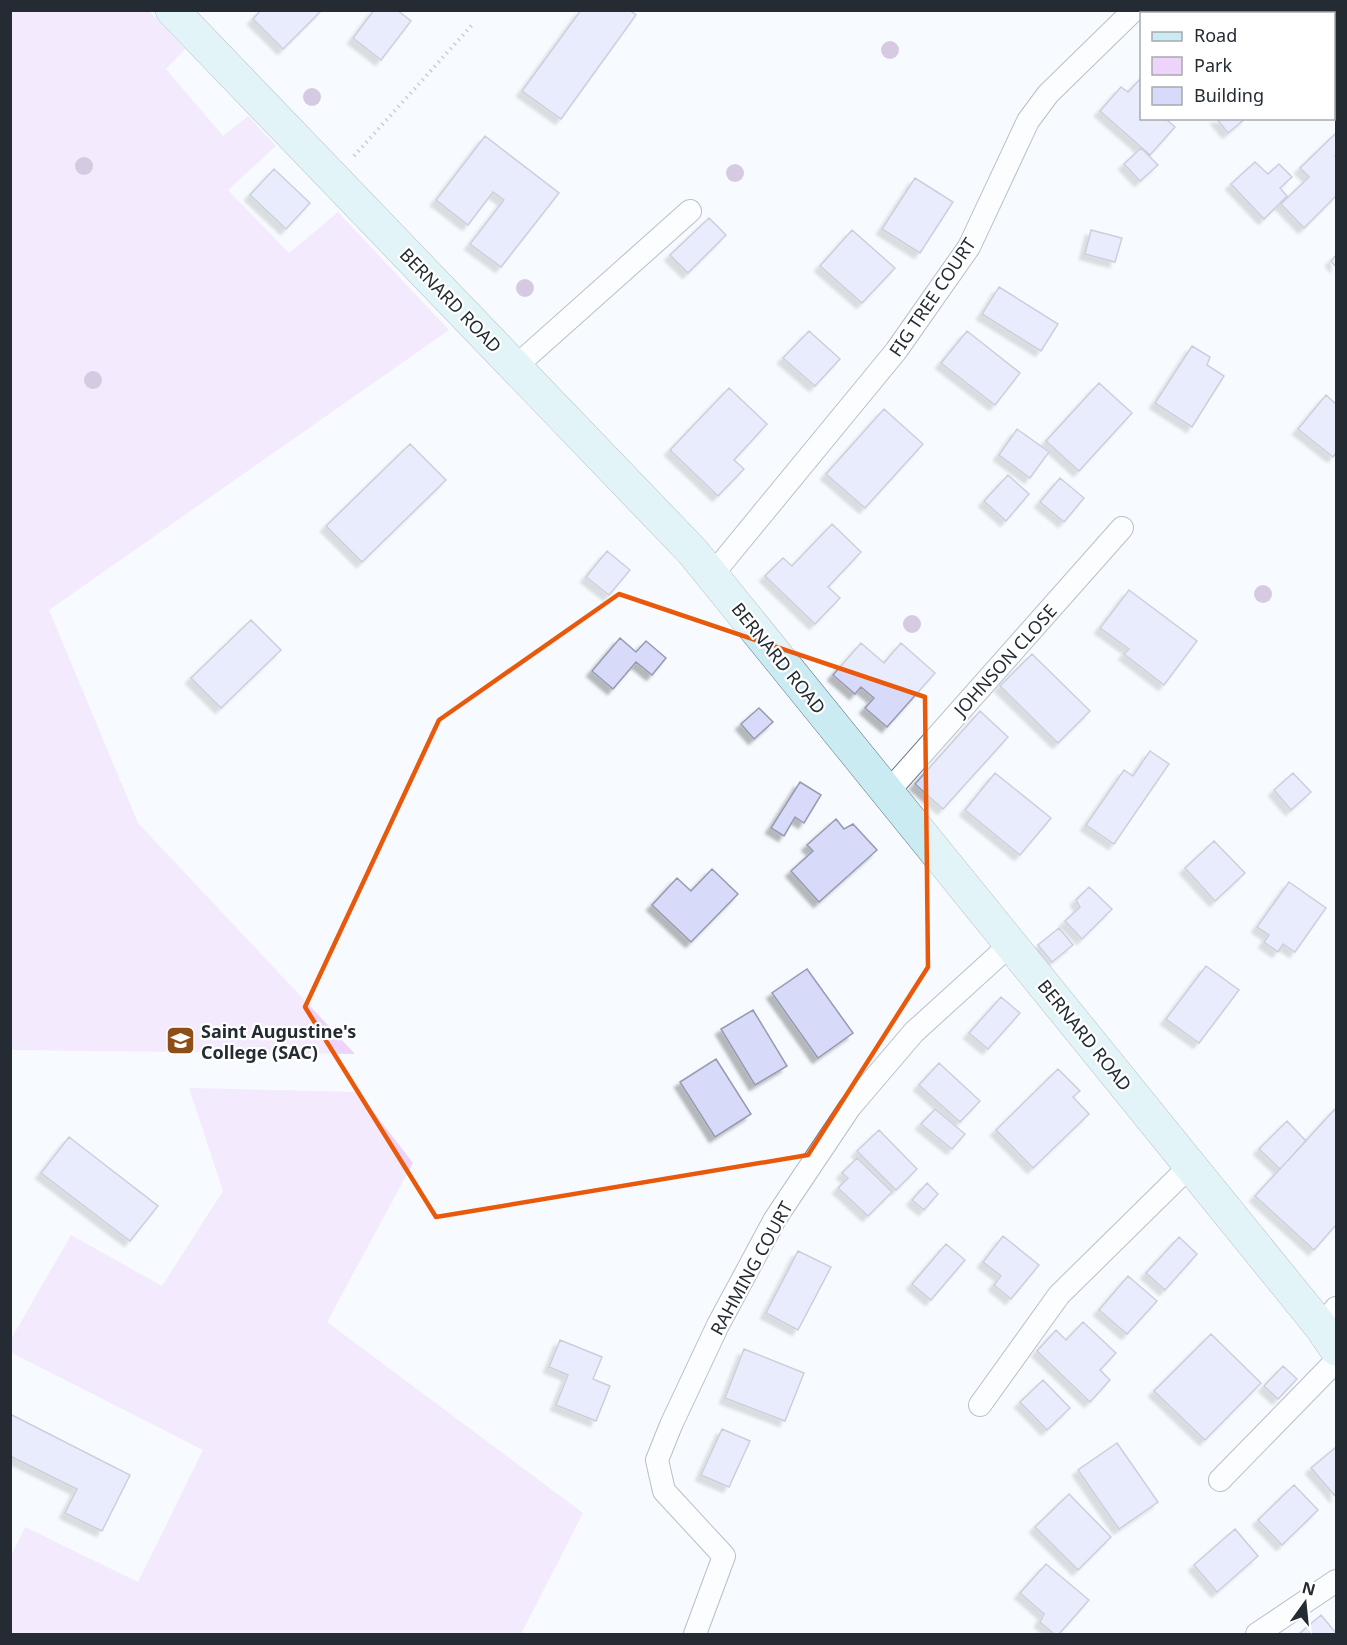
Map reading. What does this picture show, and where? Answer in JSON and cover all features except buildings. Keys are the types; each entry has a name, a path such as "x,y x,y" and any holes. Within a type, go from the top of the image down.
{"main road":[{"name":"BERNARD ROAD","path":"171,10 692,551 1191,1166 1331,1328"}],"street":[{"name":"FIG TREE COURT","path":"712,575 896,351 969,247 1029,122 1048,94 1134,10"},
{"path":"515,367 690,211"},
{"name":"JOHNSON CLOSE","path":"888,792 1122,528"},
{"name":"RAHMING COURT","path":"695,1635 724,1556 664,1491 657,1460 676,1415 718,1325 776,1219 850,1107 914,1032 1011,944"},
{"path":"980,1405 1059,1295 1191,1166"},
{"path":"1220,1480 1336,1361"},
{"path":"1257,1635 1336,1581"}],"path":[{"path":"334,179 472,25"}],"highlighted area":[{"path":"619,594 925,697 928,967 808,1155 436,1217 305,1007 439,720"}],"green space":[{"path":"11,10 149,11 185,49 166,69 223,136 248,116 276,146 228,190 289,253 338,212 449,330 49,610 138,823 355,1054 11,1050"},
{"path":"189,1088 358,1092 413,1163 327,1322 583,1513 521,1634 11,1634 11,1556 25,1527 138,1582 203,1450 10,1352 11,1339 71,1235 162,1286 223,1191"}],"place":[{"name":"Saint Augustine's College (SAC)","path":"180,1041"}]}
